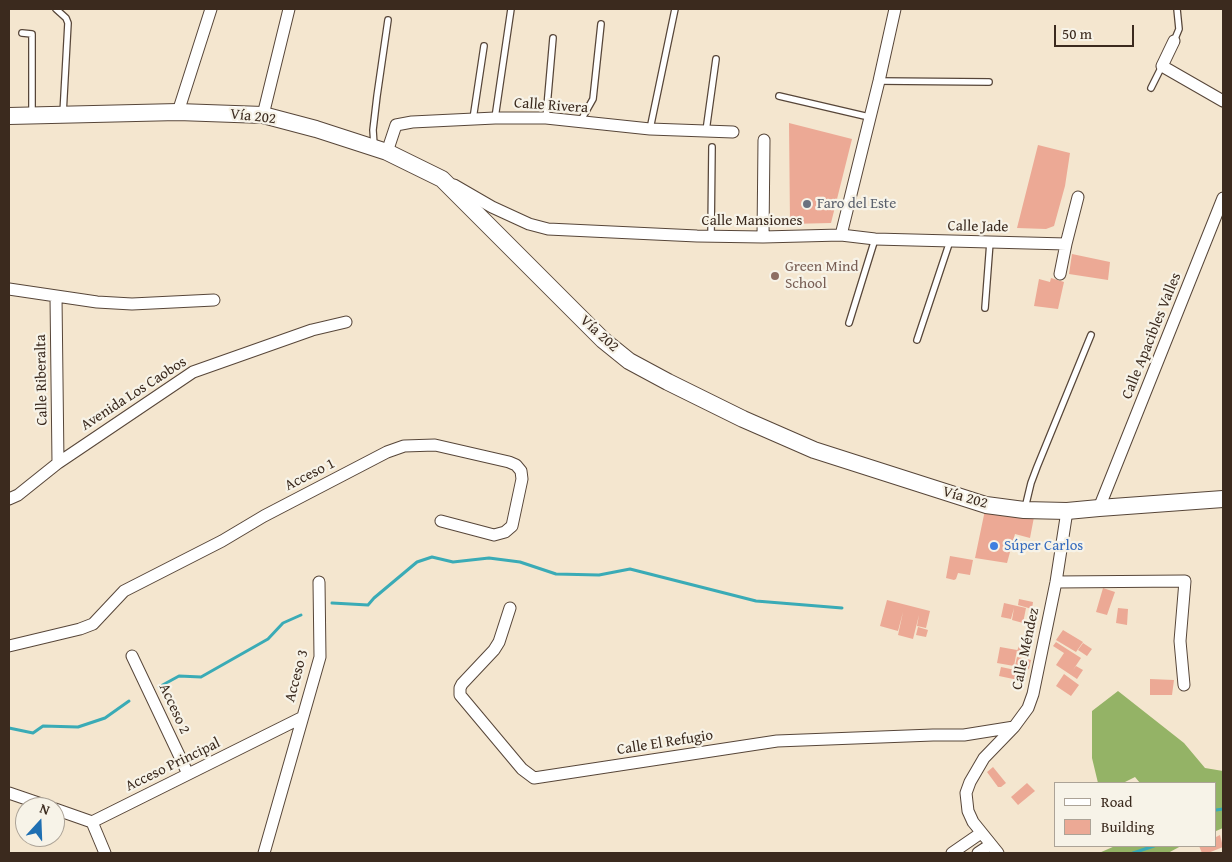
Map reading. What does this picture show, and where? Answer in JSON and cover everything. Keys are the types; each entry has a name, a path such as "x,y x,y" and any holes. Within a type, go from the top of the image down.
{"main road":[{"name":"Vía 202","path":"9,116 178,112 263,116 316,129 381,150 442,179 603,340 629,361 743,419 814,450 986,505 1024,510 1067,511 1223,500"}],"street":[{"path":"178,112 211,9"},
{"path":"263,116 289,9"},
{"path":"841,236 895,9"},
{"path":"1174,41 1162,66 1223,101"},
{"name":"Calle Rivera","path":"381,150 396,125 412,122 495,118 546,118 650,129 733,132"},
{"path":"763,237 764,140"},
{"name":"Calle Mansiones","path":"442,179 492,207 529,224 548,229 711,236 841,236"},
{"path":"1060,274 1078,197"},
{"name":"Calle Apacibles Valles","path":"1099,508 1223,198"},
{"name":"Calle Jade","path":"841,236 875,239 1066,244"},
{"path":"9,289 56,297 132,304 214,300"},
{"name":"Calle Riberalta","path":"56,297 58,463"},
{"name":"Avenida Los Caobos","path":"9,499 18,495 58,463 193,372 312,330 346,322"},
{"name":"Acceso 1","path":"9,646 80,629 93,624 124,591 222,541 264,516 387,452 404,446 435,444 509,462 516,465 521,471 522,479 512,526 505,532 494,535 441,521"},
{"name":"Calle Méndez","path":"994,849 968,811 966,793 984,758 1014,727 1028,708 1033,694 1056,582 1067,511"},
{"path":"1056,582 1185,581 1180,641 1184,685"},
{"name":"Acceso 3","path":"302,718 320,657 320,582"},
{"name":"Calle El Refugio","path":"510,608 499,642 494,650 462,684 460,692 462,700 522,769 534,778 777,741 964,735 1014,727"},
{"name":"Acceso 2","path":"132,656 188,774"},
{"path":"264,853 302,718"},
{"name":"Acceso Principal","path":"92,822 302,718"},
{"path":"65,813 92,822 105,853"},
{"path":"952,853 981,832"},
{"path":"978,853 994,849"}],"lane":[{"path":"56,9 66,18 68,23 63,115"},
{"path":"495,118 511,9"},
{"path":"650,129 675,9"},
{"path":"1174,41 1179,29 1177,9"},
{"path":"381,150 373,130 376,96 388,20"},
{"path":"580,122 593,99 601,24"},
{"path":"22,33 32,34 32,115"},
{"path":"546,118 553,38"},
{"path":"473,119 484,46"},
{"path":"706,131 716,59"},
{"path":"1151,88 1162,66"},
{"path":"879,81 990,82"},
{"path":"779,96 870,117"},
{"path":"711,236 712,147"},
{"path":"849,323 875,239"},
{"path":"917,340 950,241"},
{"path":"985,308 990,242"},
{"path":"1024,510 1036,467 1091,335"}],"green space":[{"path":"1118,691 1184,743 1205,768 1223,771 1223,828 1217,831 1217,782 1139,782 1135,777 1125,782 1098,782 1092,758 1092,711"},
{"path":"1113,847 1179,847 1168,853 1099,853"}],"building":[{"path":"789,123 852,139 831,223 790,224"},
{"path":"1038,145 1070,153 1065,186 1054,226 1046,229 1017,228"},
{"path":"1072,254 1110,262 1108,280 1069,274"},
{"path":"1051,278 1064,282 1058,309 1034,306 1039,279 1050,282"},
{"name":"Súper Carlos","path":"985,510 1034,517 1030,538 1015,534 1007,563 975,558"},
{"path":"950,556 973,560 970,575 958,573 954,580 946,578"},
{"path":"1103,588 1115,592 1107,615 1096,612"},
{"path":"1019,599 1033,602 1032,609 1018,605"},
{"path":"887,600 930,611 926,628 917,626 919,615 913,639 898,635 903,612 898,631 880,626"},
{"path":"1004,603 1026,608 1023,623 1012,620 1014,608 1011,619 1001,617"},
{"path":"1118,608 1128,609 1127,625 1116,623"},
{"path":"918,627 928,630 926,637 916,635"},
{"path":"1063,630 1083,642 1076,652 1056,640"},
{"path":"1056,642 1081,658 1073,670 1076,666 1083,670 1077,679 1056,665 1064,653 1053,646"},
{"path":"1083,643 1092,649 1087,656 1078,650"},
{"path":"1019,646 1031,648 1029,654 1017,651"},
{"path":"1000,647 1017,650 1014,666 997,663"},
{"path":"1017,657 1031,660 1029,669 1015,666"},
{"path":"1001,667 1020,671 1018,680 999,676"},
{"path":"1064,674 1079,685 1071,696 1056,686"},
{"path":"1150,679 1174,680 1172,695 1150,695"},
{"path":"993,767 1006,783 1001,787 998,787 987,772"},
{"path":"1027,783 1035,791 1018,805 1011,797"},
{"path":"1220,835 1223,847 1208,853 1202,853 1199,847 1217,847 1217,836"}],"waterway":[{"path":"332,603 368,605 417,562 432,557 453,562 489,558 520,562 556,574 599,575 630,569 756,601 842,608"},
{"path":"159,687 179,676 201,677 268,639 283,623 301,615"},
{"path":"9,728 33,733 43,726 78,727 105,718 129,701"},
{"path":"1217,810 1223,809"},
{"path":"1133,853 1151,847"}],"place":[{"name":"Faro del Este","path":"807,204"},
{"name":"Green Mind School","path":"775,276"},
{"name":"Súper Carlos","path":"994,546"}]}
